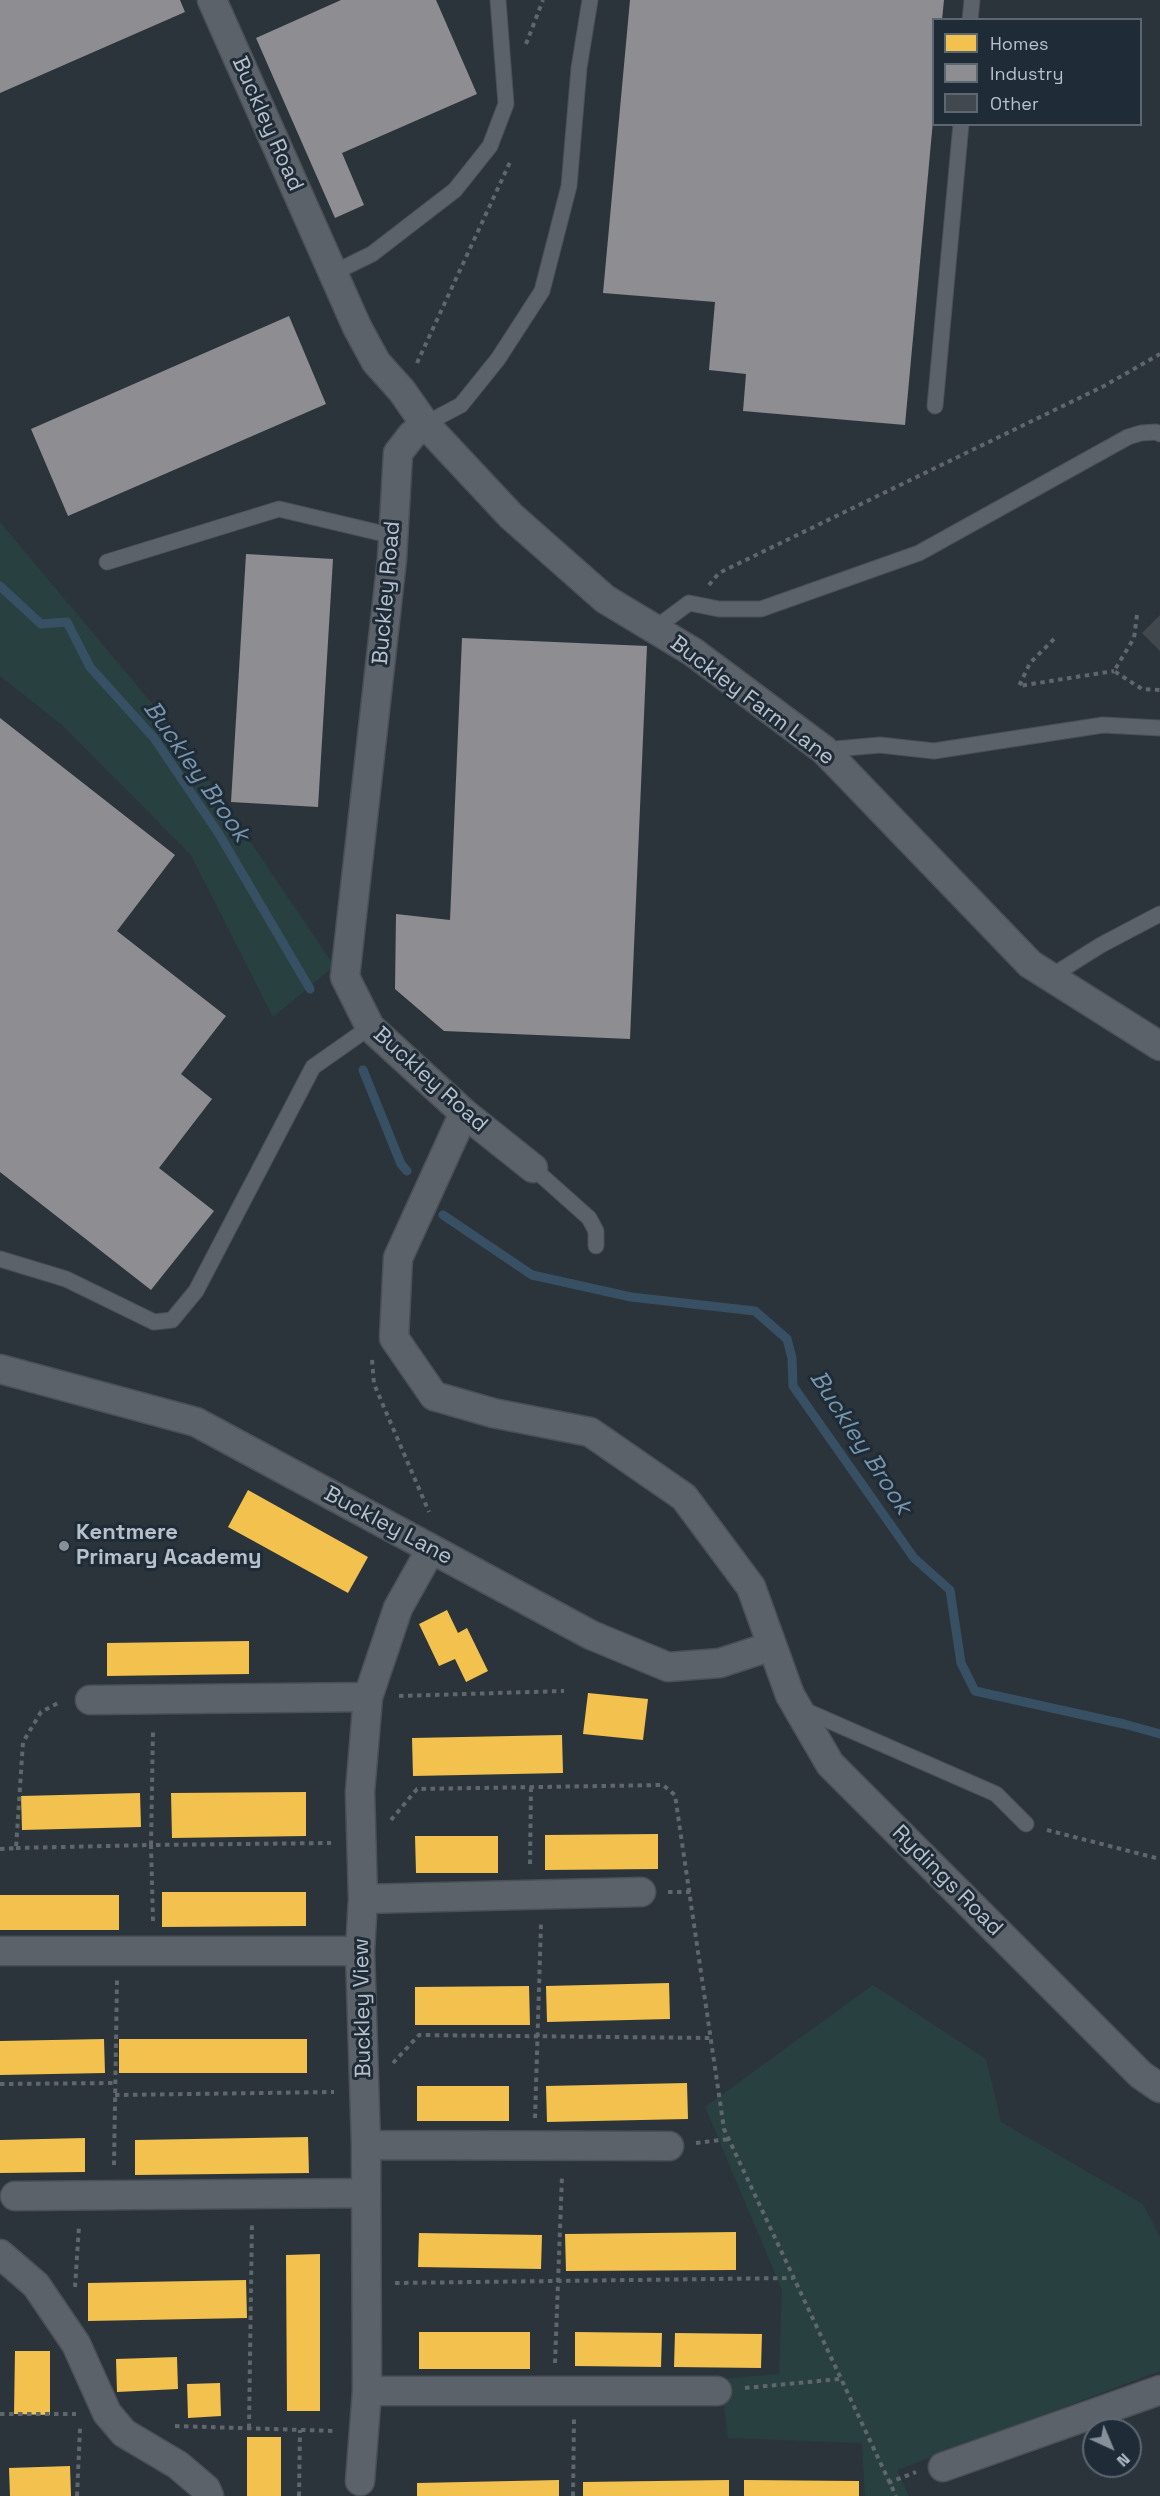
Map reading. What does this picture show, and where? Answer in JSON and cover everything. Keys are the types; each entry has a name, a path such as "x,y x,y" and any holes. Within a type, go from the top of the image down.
{"street":[{"name":"Buckley Road","path":"212,0 357,327 376,362 402,391 425,424 412,435 398,453 393,536 345,977 370,1027 464,1113 533,1168"},
{"name":"Buckley Farm Lane","path":"425,424 511,516 605,599 693,652 824,750 1030,964 1160,1046"},
{"name":"Rydings Road","path":"464,1113 398,1258 394,1338 434,1396 492,1413 590,1432 684,1497 751,1587 790,1695 830,1764 1141,2075 1160,2088"},
{"name":"Buckley Lane","path":"0,1369 196,1422 591,1635 668,1667 720,1663 772,1646"},
{"name":"Buckley View","path":"360,2481 367,2391 367,2283 366,2145 360,1951 363,1843 360,1792 368,1697 398,1608 431,1549"},
{"path":"90,1700 368,1697"},
{"path":"363,1899 640,1892"},
{"path":"0,1951 360,1951"},
{"path":"366,2145 669,2146"},
{"path":"15,2196 366,2193"},
{"path":"0,2254 36,2285 76,2344 94,2413 178,2465 206,2489 208,2496"},
{"path":"943,2467 1160,2390"},
{"path":"367,2391 717,2391"}],"lane":[{"path":"333,273 372,254 455,190 490,146 506,104 498,0"},
{"path":"425,424 462,405 498,358 542,291 569,186 579,68 590,0"},
{"path":"970,18 972,0"},
{"path":"935,406 961,126"},
{"path":"654,629 689,603 718,609 761,609 919,553 1128,437 1141,433 1160,434"},
{"path":"107,562 279,509 393,536"},
{"path":"824,750 880,745 934,752 1103,725 1160,728"},
{"path":"1050,977 1101,945 1160,914"},
{"path":"0,1258 66,1279 154,1322 172,1320 196,1291 313,1067 370,1027"},
{"path":"533,1168 589,1218 596,1231 596,1246"},
{"path":"797,1707 996,1794 1026,1824"}],"path":[{"path":"526,55 526,45 543,0"},
{"path":"402,391 512,158"},
{"path":"689,603 719,573 1104,386 1160,354"},
{"path":"1114,671 1134,638 1137,615"},
{"path":"1054,639 1030,663 1019,686 1114,671 1142,689 1160,690"},
{"path":"371,1354 374,1384 430,1516 431,1549"},
{"path":"368,1697 564,1691"},
{"path":"153,1699 151,1845 153,1951"},
{"path":"16,1848 23,1743 41,1712 62,1701 90,1700"},
{"path":"0,1849 363,1843 383,1829 417,1789 663,1785 675,1795 724,2128 896,2496"},
{"path":"531,1787 536,1895 534,2146"},
{"path":"1026,1824 1160,1859"},
{"path":"113,2195 118,1951"},
{"path":"115,2095 364,2092 419,2035 711,2038"},
{"path":"0,2084 115,2083"},
{"path":"563,2146 564,2391 573,2496"},
{"path":"249,2428 253,2194"},
{"path":"75,2291 80,2196"},
{"path":"367,2283 794,2278"},
{"path":"717,2391 840,2379"},
{"path":"0,2414 94,2413 77,2496"},
{"path":"165,2426 363,2431"},
{"path":"299,2496 300,2430"}],"green space":[{"path":"0,522 180,737 334,966 273,1017 191,855 62,725 0,676"},
{"path":"873,1985 986,2059 1001,2122 1143,2204 1160,2237 1160,2371 897,2470 909,2496 865,2496 862,2443 728,2438 721,2379 779,2374 782,2290 705,2107"}],"building: Homes":[{"path":"248,1490 368,1557 348,1593 228,1527"},
{"path":"447,1610 458,1633 467,1628 488,1671 466,1682 455,1659 439,1666 419,1624"},
{"path":"249,1641 249,1674 107,1676 107,1643"},
{"path":"588,1693 648,1699 643,1740 583,1734"},
{"path":"562,1735 563,1773 413,1776 412,1738"},
{"path":"306,1792 306,1836 172,1838 171,1793"},
{"path":"140,1793 141,1827 22,1830 21,1796"},
{"path":"658,1834 658,1869 545,1870 545,1835"},
{"path":"415,1836 498,1836 498,1873 416,1873"},
{"path":"162,1892 306,1892 306,1926 162,1927"},
{"path":"0,1895 119,1895 119,1930 0,1930"},
{"path":"669,1983 670,2019 547,2022 546,1986"},
{"path":"529,1986 530,2025 415,2025 415,1987"},
{"path":"104,2039 105,2073 0,2075 0,2041"},
{"path":"119,2039 307,2039 307,2073 119,2073"},
{"path":"687,2083 688,2119 547,2122 546,2086"},
{"path":"417,2086 509,2086 509,2121 417,2121"},
{"path":"308,2137 309,2173 135,2175 135,2140"},
{"path":"85,2138 85,2172 0,2173 0,2140"},
{"path":"736,2232 736,2270 566,2271 565,2234"},
{"path":"419,2233 542,2235 541,2269 418,2267"},
{"path":"320,2254 320,2411 287,2411 286,2255"},
{"path":"246,2280 247,2318 88,2321 88,2283"},
{"path":"419,2332 530,2332 530,2369 419,2369"},
{"path":"575,2332 662,2333 661,2367 575,2366"},
{"path":"675,2333 762,2334 761,2368 674,2367"},
{"path":"15,2351 50,2351 50,2415 14,2414"},
{"path":"177,2357 178,2389 117,2392 116,2359"},
{"path":"220,2383 221,2416 188,2418 187,2384"},
{"path":"247,2437 281,2437 281,2496 247,2496"},
{"path":"70,2466 71,2496 10,2496 9,2468"},
{"path":"559,2480 559,2496 417,2496 417,2483"},
{"path":"729,2480 729,2496 583,2496 583,2482"},
{"path":"744,2480 859,2481 859,2496 744,2496"}],"building: Industry":[{"path":"0,0 180,0 185,12 0,93"},
{"path":"341,0 436,0 477,94 342,153 364,205 335,218 256,38"},
{"path":"630,0 944,0 942,18 932,18 933,126 905,425 743,411 746,374 709,370 715,302 603,293"},
{"path":"289,316 326,404 68,516 31,429"},
{"path":"246,554 333,559 318,807 231,802"},
{"path":"462,638 647,646 630,1039 444,1031 395,989 396,914 450,920"},
{"path":"0,718 175,855 117,931 226,1016 181,1074 212,1099 159,1168 214,1211 151,1290 0,1172"}],"building: Other":[{"path":"1160,615 1160,651 1142,633"}],"waterway":[{"name":"Buckley Brook","path":"0,586 41,624 67,622 90,667 154,738 219,834 310,989"},
{"name":"Buckley Brook","path":"363,1070 401,1164 407,1171"},
{"name":"Buckley Brook","path":"443,1215 532,1275 631,1297 755,1311 787,1339 792,1358 793,1386 914,1558 950,1590 961,1663 975,1691 1160,1734"}],"place":[{"name":"Kentmere Primary Academy","path":"64,1546"}]}
